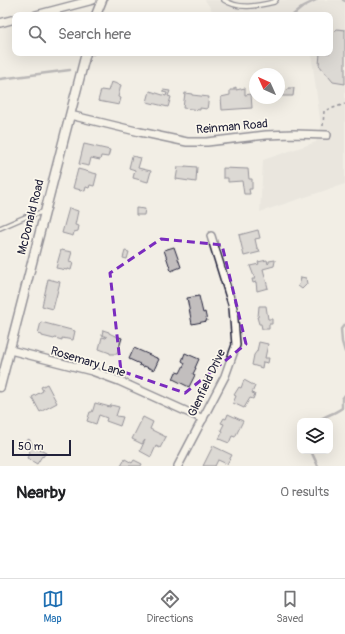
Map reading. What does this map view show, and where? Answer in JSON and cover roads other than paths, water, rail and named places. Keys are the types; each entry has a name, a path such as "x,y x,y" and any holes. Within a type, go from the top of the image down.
{"street":[{"path":"47,12 93,0"},
{"path":"97,12 102,0"},
{"path":"0,23 12,20"},
{"name":"McDonald Road","path":"0,387 85,56"},
{"name":"Reinman Road","path":"70,116 187,142 207,142 266,135 327,135"},
{"name":"Glenfield Drive","path":"178,466 224,376 236,345 233,307 210,236"},
{"name":"Rosemary Lane","path":"10,350 92,372 112,379 202,419"}],"lane":[{"path":"224,0 231,5 256,7 274,2 276,0"},
{"path":"0,228 30,215 45,212"}],"waterway":[{"path":"297,12 304,6 316,0"},
{"path":"0,79 70,70"},
{"path":"345,324 341,329 342,342 345,352"},
{"path":"322,418 342,408 342,399 345,395"},
{"path":"312,454 318,466"}]}
